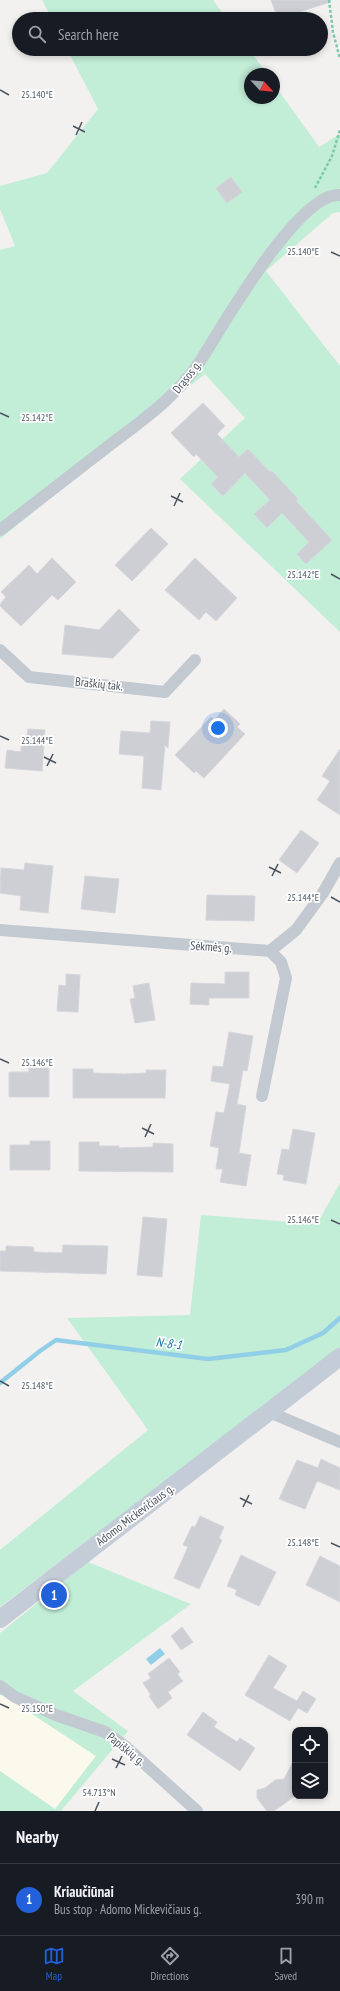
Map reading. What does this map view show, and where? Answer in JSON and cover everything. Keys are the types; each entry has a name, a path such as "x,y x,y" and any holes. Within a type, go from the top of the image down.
{"main road":[{"name":"Adomo Mickevičiaus g.","path":"0,1619 340,1357"}],"street":[{"name":"Drąsos g.","path":"0,530 167,402 191,375 251,280 301,216 325,198 340,195"},
{"name":"Braškių tak.","path":"0,650 30,677 165,692 195,660"},
{"path":"262,1096 286,978 280,962 270,951 296,930 323,893 340,863"},
{"name":"Sėkmės g.","path":"0,930 270,951"},
{"path":"269,1412 340,1442"},
{"name":"Papiškių g.","path":"0,1686 15,1697 35,1706 105,1732 126,1747 198,1811"}],"path":[{"path":"328,0 332,32 340,59"},
{"path":"314,189 332,156 340,130"}],"shaded area":[{"path":"0,1695 3,1695 96,1756 55,1809 0,1771"}],"green space":[{"path":"42,0 213,0 222,12 48,12"},
{"path":"71,56 254,56 263,68 244,68 244,104 280,104 280,92 319,147 340,134 340,212 333,213 266,271 340,366 340,632 180,479 245,418 205,374 0,539 0,250 15,246 0,209 0,186 47,173 98,109"},
{"path":"340,1183 340,1349 0,1607 0,1550 148,1430 67,1318 190,1315 201,1215 317,1224"},
{"path":"88,1562 191,1604 73,1691 128,1731 61,1811 0,1811 0,1771 55,1809 96,1756 3,1695 0,1695 0,1633"}],"water":[{"path":"160,1648 165,1654 151,1665 146,1659"}],"building":[{"path":"271,0 330,0 330,2 299,12 275,12"},
{"path":"231,177 242,192 227,203 216,188"},
{"path":"203,403 225,426 217,434 239,457 248,449 270,472 272,471 298,499 296,501 332,540 306,564 297,554 309,542 282,513 267,528 254,514 270,500 245,473 223,496 211,484 218,477 196,454 194,457 171,433"},
{"path":"151,528 168,544 132,581 115,565"},
{"path":"52,558 76,582 58,600 52,595 21,626 0,606 6,597 1,592 29,565 37,574"},
{"path":"195,558 237,598 216,621 206,612 199,620 165,590"},
{"path":"119,609 140,630 113,658 62,654 65,625 99,630"},
{"path":"224,709 240,724 237,727 245,734 204,778 196,771 194,773 175,755 211,717 214,720"},
{"path":"151,721 170,722 168,748 165,745 161,790 142,788 144,756 119,754 121,731 150,733"},
{"path":"28,729 45,730 42,771 5,768 7,750 21,752 21,743 26,743"},
{"path":"340,749 340,815 317,800 330,781 322,776"},
{"path":"301,830 319,843 297,873 279,860"},
{"path":"25,863 53,866 48,913 20,910 21,896 0,893 1,868 24,870"},
{"path":"85,876 119,879 115,913 81,909"},
{"path":"207,895 255,896 254,921 206,920"},
{"path":"225,972 249,972 249,998 209,998 209,1005 190,1004 191,983 225,984"},
{"path":"66,974 80,975 78,1012 57,1011 59,985 66,986"},
{"path":"149,983 155,1020 135,1023 130,999 135,998 133,986"},
{"path":"229,1032 253,1036 247,1071 243,1070 237,1104 246,1106 239,1153 251,1155 246,1186 220,1182 223,1169 216,1169 219,1148 210,1146 216,1112 224,1113 230,1084 211,1081 213,1066 223,1067"},
{"path":"29,1068 49,1068 49,1097 9,1097 9,1072 29,1072"},
{"path":"73,1069 93,1069 93,1073 124,1074 146,1073 146,1070 166,1070 165,1098 73,1098"},
{"path":"293,1129 315,1133 306,1184 283,1180 284,1175 277,1174 282,1149 289,1150"},
{"path":"30,1141 50,1141 50,1170 10,1170 10,1145 30,1145"},
{"path":"79,1142 99,1142 99,1146 119,1146 119,1148 153,1147 153,1143 173,1144 173,1172 79,1171"},
{"path":"143,1217 167,1219 162,1277 137,1275"},
{"path":"63,1245 108,1246 106,1274 0,1271 0,1251 6,1251 6,1246 33,1247 34,1252 62,1253"},
{"path":"321,1459 340,1468 340,1490 317,1481 305,1509 279,1499 297,1460 318,1468"},
{"path":"200,1516 224,1527 219,1538 222,1540 199,1589 174,1578 188,1547 183,1545 192,1526 195,1527"},
{"path":"241,1555 276,1572 259,1606 235,1595 237,1590 227,1586"},
{"path":"320,1556 340,1566 340,1602 306,1585"},
{"path":"182,1627 193,1642 181,1650 171,1636"},
{"path":"269,1655 287,1666 273,1688 297,1701 303,1691 316,1699 307,1713 298,1708 290,1721 245,1695"},
{"path":"169,1658 180,1672 177,1674 183,1681 168,1692 172,1698 158,1709 149,1696 151,1695 143,1683 151,1678 148,1674"},
{"path":"203,1712 217,1722 214,1727 237,1742 240,1738 255,1748 240,1771 187,1735"},
{"path":"292,1764 292,1798 274,1811 267,1811 257,1798 257,1790 265,1788 275,1780 284,1779"}],"waterway":[{"name":"N-8-1","path":"0,1383 56,1340 208,1359 286,1350 323,1333 340,1318"}],"place":[{"name":"Kriaučiūnai","path":"54,1595"}]}
